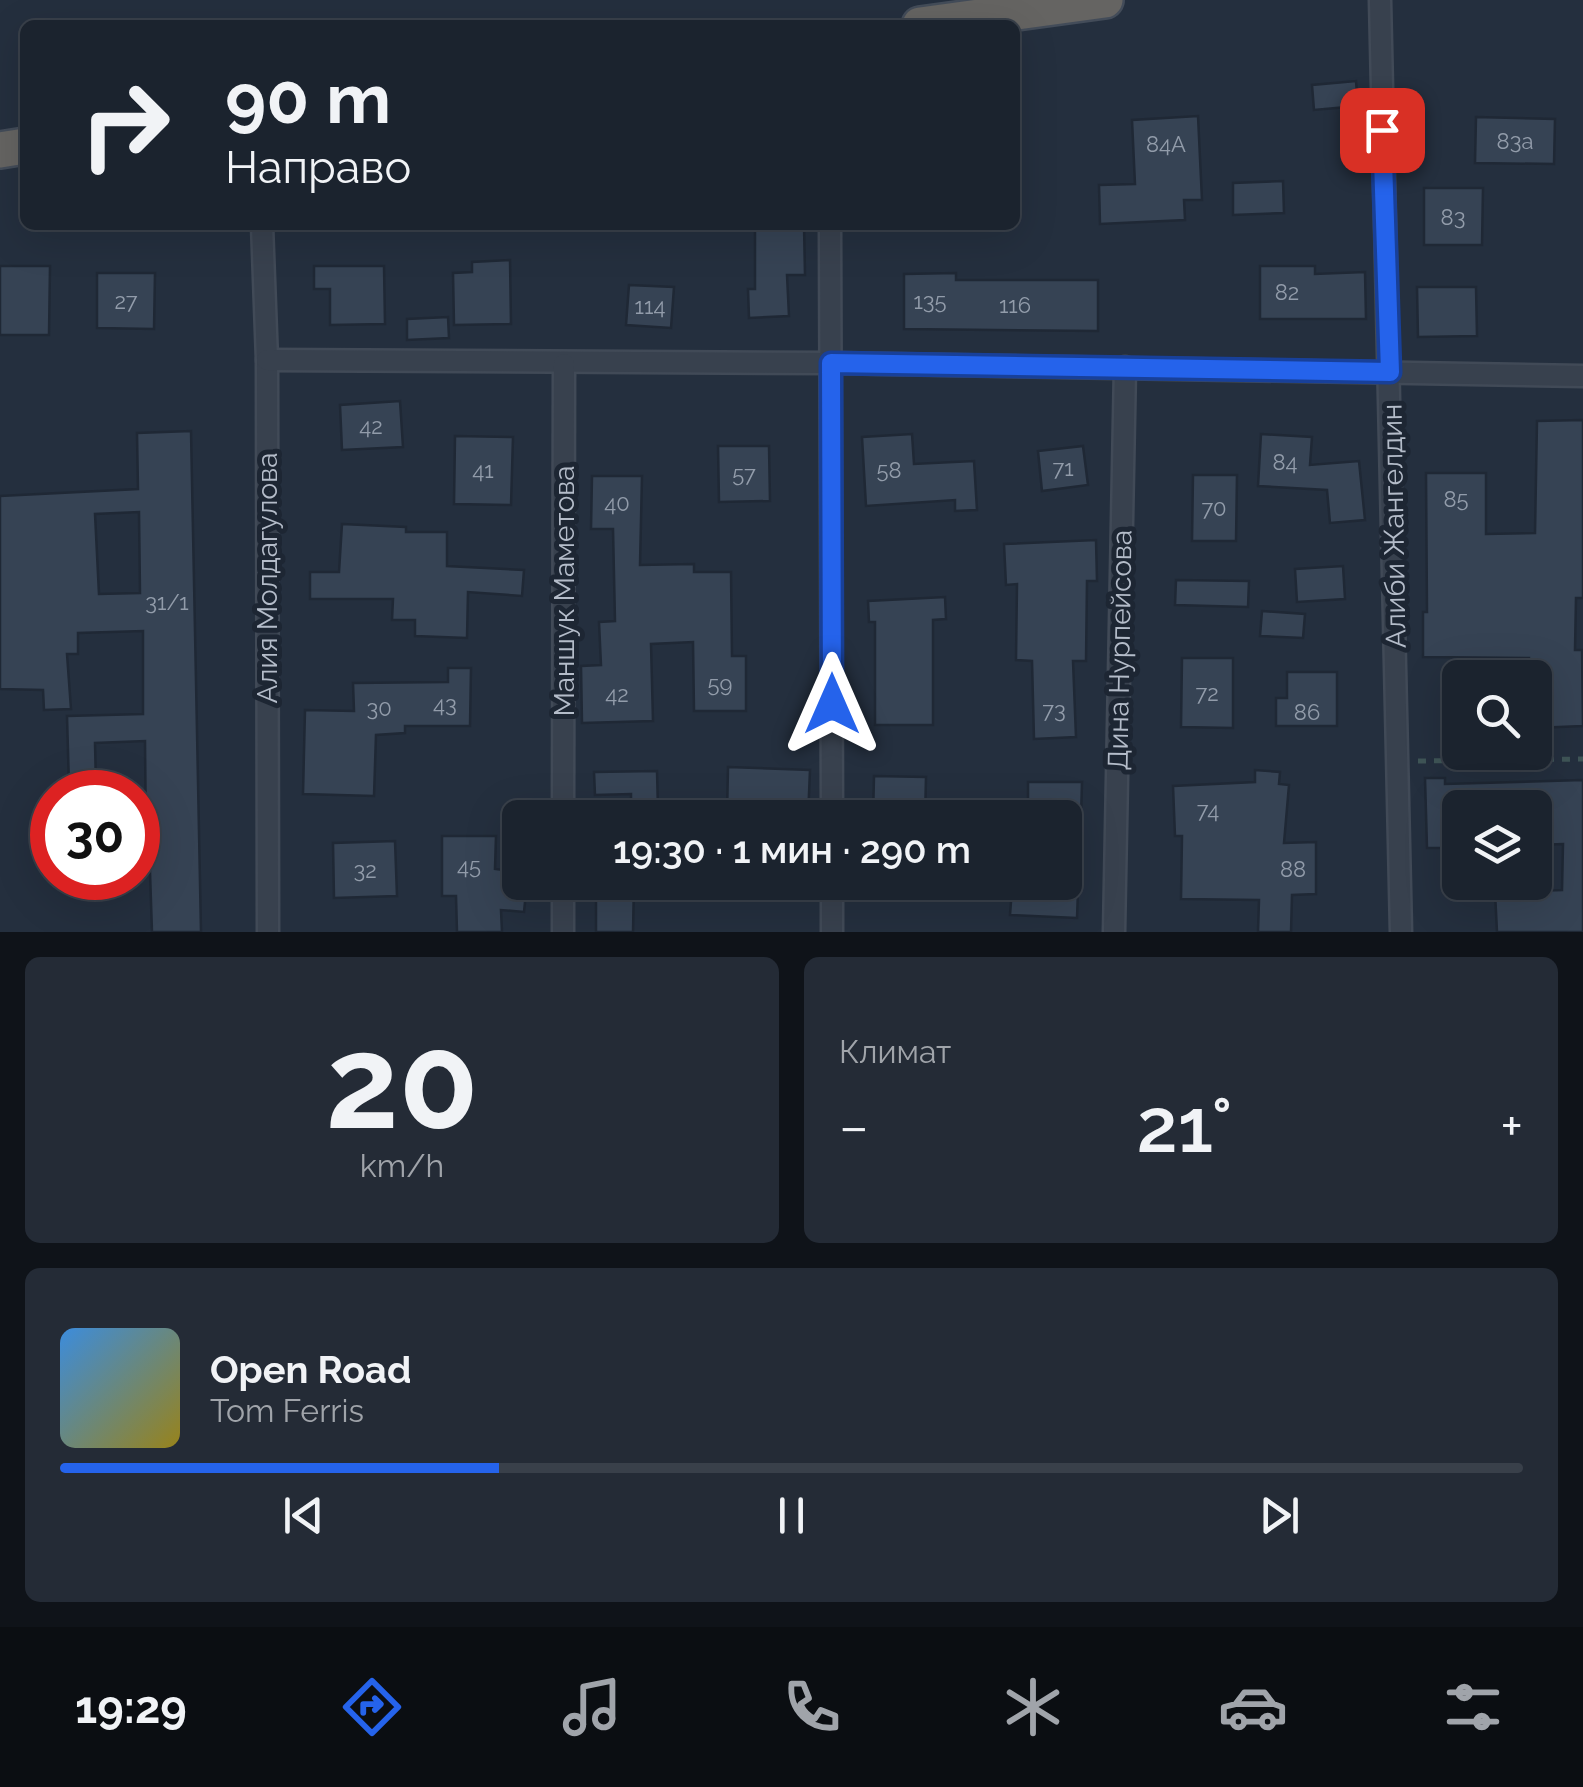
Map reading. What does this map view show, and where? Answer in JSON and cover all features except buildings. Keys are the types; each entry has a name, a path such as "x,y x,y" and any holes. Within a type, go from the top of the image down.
{"highway":[{"path":"957,20 1105,0"}],"street":[{"name":"Алиби Жангелдин","path":"1380,0 1401,932"},
{"name":"Алия Молдагулова","path":"262,230 267,360 268,932"},
{"path":"830,230 832,800"},
{"path":"267,360 831,363 1583,376"},
{"name":"Маншук Маметова","path":"563,800 564,364"},
{"name":"Дина Нурпейсова","path":"1114,932 1125,367"},
{"path":"563,900 563,932"},
{"path":"832,900 832,932"}],"path":[{"path":"1400,762 1583,759"}],"route":[{"path":"832,704 831,363 1390,372 1382,130"}]}
